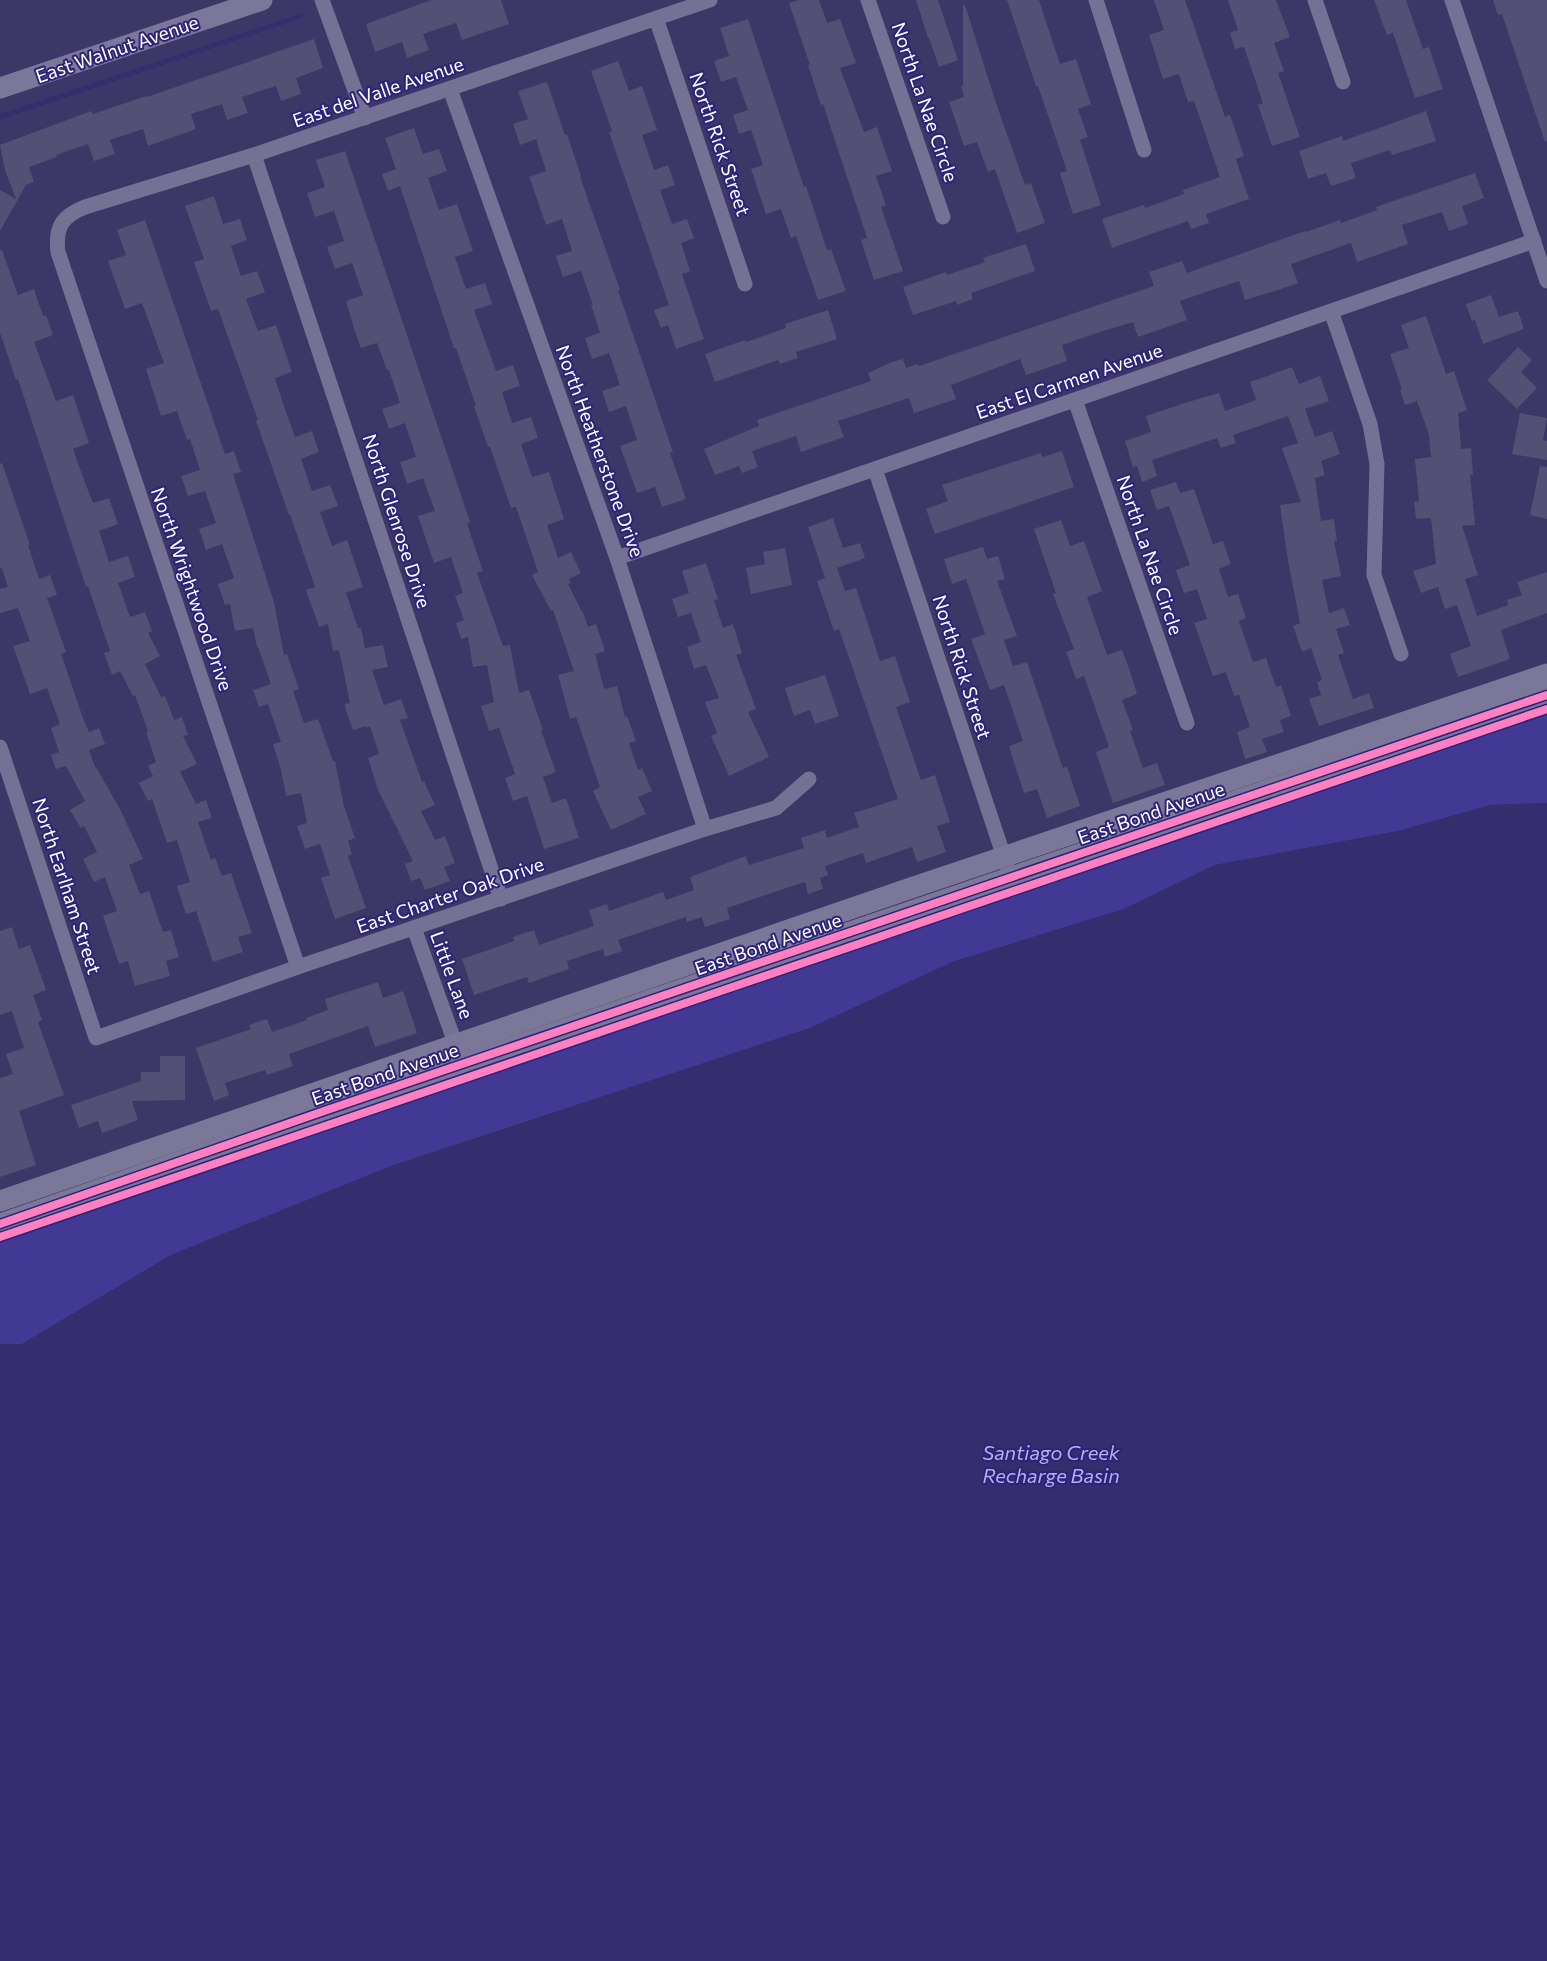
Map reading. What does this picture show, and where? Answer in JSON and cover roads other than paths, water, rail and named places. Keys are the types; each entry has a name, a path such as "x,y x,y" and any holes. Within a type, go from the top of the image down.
{"street":[{"name":"East Walnut Avenue","path":"0,88 262,0"},
{"path":"322,0 365,118"},
{"name":"East del Valle Avenue","path":"61,223 71,213 85,207 254,155 710,0"},
{"name":"North La Nae Circle","path":"868,0 944,217"},
{"path":"1096,0 1144,150"},
{"path":"1315,0 1343,82"},
{"path":"1452,0 1547,281"},
{"name":"North Rick Street","path":"656,18 746,284"},
{"name":"North Heatherstone Drive","path":"450,89 617,558 705,829"},
{"name":"North Glenrose Drive","path":"254,155 501,898"},
{"name":"North Wrightwood Drive","path":"61,223 56,239 58,252 298,967"},
{"name":"East El Carmen Avenue","path":"617,558 1534,241"},
{"path":"1331,311 1370,424 1377,464 1374,575 1401,654"},
{"name":"North La Nae Circle","path":"1075,400 1187,723"},
{"name":"North Rick Street","path":"875,469 1011,878"},
{"name":"East Bond Avenue","path":"0,1224 459,1055 1004,858 1547,674"},
{"name":"East Bond Avenue","path":"0,1201 1011,878 1547,695"},
{"name":"North Earlham Street","path":"1,753 96,1038"},
{"name":"East Charter Oak Drive","path":"96,1038 501,898 705,829 776,808 809,779"},
{"name":"Little Lane","path":"414,928 459,1055"}],"water":[{"name":"Santiago Creek Recharge Basin","path":"1547,803 1547,1961 0,1961 0,1344 22,1344 171,1255 391,1166 810,1028 952,962 1124,909 1215,865 1398,831 1491,805"}],"waterway":[{"path":"0,117 301,16"}]}
